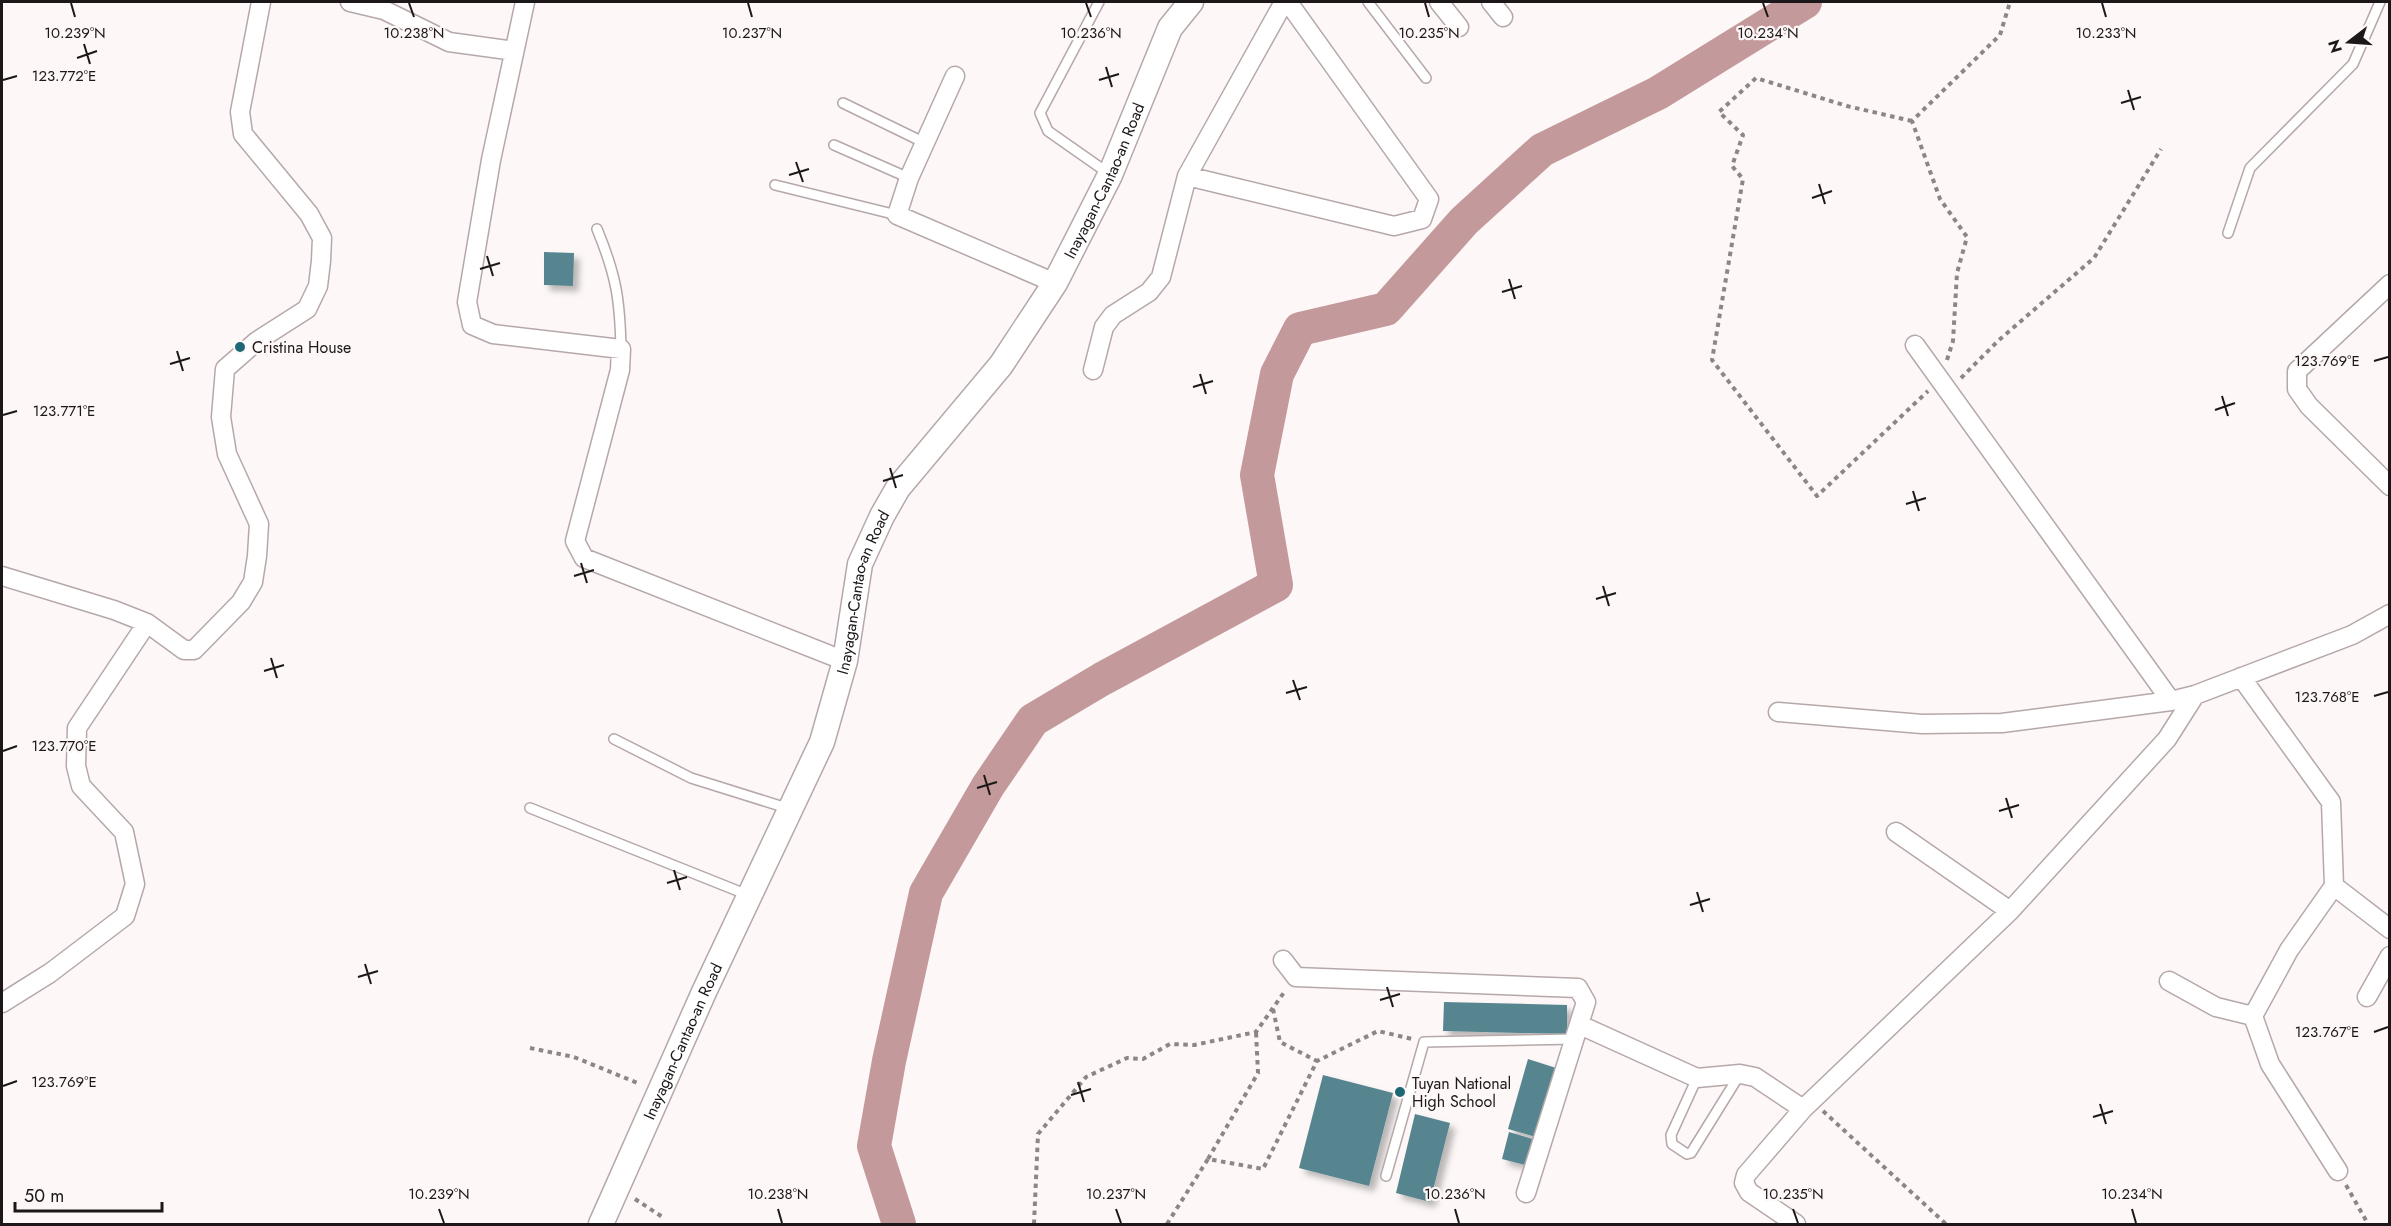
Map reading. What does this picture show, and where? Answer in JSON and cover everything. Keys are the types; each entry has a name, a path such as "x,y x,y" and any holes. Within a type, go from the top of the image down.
{"street":[{"path":"2,576 147,623 184,650 194,650 241,602 253,582 259,524 227,454 221,417 225,369 257,341 307,309 318,286 322,238 309,214 243,134 240,112 261,2"},
{"path":"350,2 384,10 449,42 514,51"},
{"path":"525,2 491,160 467,302 472,325 493,334 621,349 615,390 574,541 584,558 845,661"},
{"name":"Inayagan-Cantao-an Road","path":"601,1224 659,1092 822,742 845,661 860,564 882,516 898,488 1001,365 1055,283 1110,175 1170,28 1191,2"},
{"path":"1094,370 1098,342 1104,327 1113,315 1149,292 1161,277 1188,176 1286,2 1429,199 1422,219 1394,226 1188,176"},
{"path":"1438,2 1460,27"},
{"path":"1491,2 1503,17"},
{"path":"956,76 909,178 897,215 1055,283"},
{"path":"2390,284 2296,371 2297,389 2309,406 2390,486"},
{"path":"1916,345 2171,701"},
{"path":"1778,712 1922,724 2002,723 2171,701 2195,695 2352,635 2390,614"},
{"path":"2,1003 50,973 124,916 135,884 124,832 81,786 76,766 77,728 147,623"},
{"path":"2241,677 2331,802 2334,886 2289,950 2253,1016 2270,1064 2338,1171"},
{"path":"1796,1224 1749,1192 1744,1183 1746,1175 1808,1105 2010,911 2167,739 2195,695"},
{"path":"1896,832 2010,911"},
{"path":"2334,886 2390,929"},
{"path":"2367,997 2390,956"},
{"path":"1283,960 1296,977 1578,988 1586,1002 1526,1193"},
{"path":"2169,981 2216,1007 2253,1016"},
{"path":"1577,1032 1697,1078 1740,1074 1755,1077 1808,1105"}],"lane":[{"path":"1099,2 1040,113 1048,131 1110,175"},
{"path":"1368,2 1426,78"},
{"path":"2228,233 2250,168 2353,64 2380,2"},
{"path":"843,103 925,143"},
{"path":"834,145 909,178"},
{"path":"775,185 897,215"},
{"path":"597,229 613,269 620,308 621,349"},
{"path":"614,739 691,778 791,809"},
{"path":"530,808 750,896"},
{"path":"1386,1176 1424,1042 1577,1032"},
{"path":"1697,1078 1671,1135 1672,1144 1687,1154 1691,1153 1740,1074"}],"path":[{"path":"1912,121 2000,36 2010,2"},
{"path":"1912,121 1847,106 1756,78 1719,112 1743,135 1732,166 1743,179 1712,360 1817,496 2094,258 2161,149"},
{"path":"1912,121 1940,199 1967,237 1957,273 1953,341 1945,385"},
{"path":"1167,1224 1258,1073 1256,1032 1296,977"},
{"path":"1273,1008 1280,1042 1317,1061"},
{"path":"1208,1159 1263,1169 1317,1061 1378,1031 1424,1042"},
{"path":"1034,1224 1038,1134 1086,1077 1127,1058 1143,1059 1170,1044 1194,1045 1256,1032"},
{"path":"530,1048 574,1057 659,1092"},
{"path":"1808,1105 1946,1224"},
{"path":"2338,1171 2368,1224"},
{"path":"617,1187 664,1218"}],"building":[{"path":"544,252 574,253 573,286 544,285"},
{"path":"1444,1002 1567,1005 1567,1034 1443,1031"},
{"path":"1528,1059 1556,1068 1536,1137 1508,1129"},
{"path":"1323,1075 1393,1093 1369,1186 1299,1168"},
{"path":"1415,1114 1450,1123 1430,1202 1396,1193"},
{"path":"1509,1132 1536,1140 1529,1166 1502,1159"}],"waterway":[{"path":"899,1224 874,1146 889,1061 926,893 988,786 1033,720 1102,679 1276,585 1257,475 1277,374 1300,329 1386,309 1464,221 1542,150 1658,93 1805,2"}],"place":[{"name":"Cristina House","path":"240,347"},
{"name":"Tuyan National High School","path":"1400,1092"}]}
